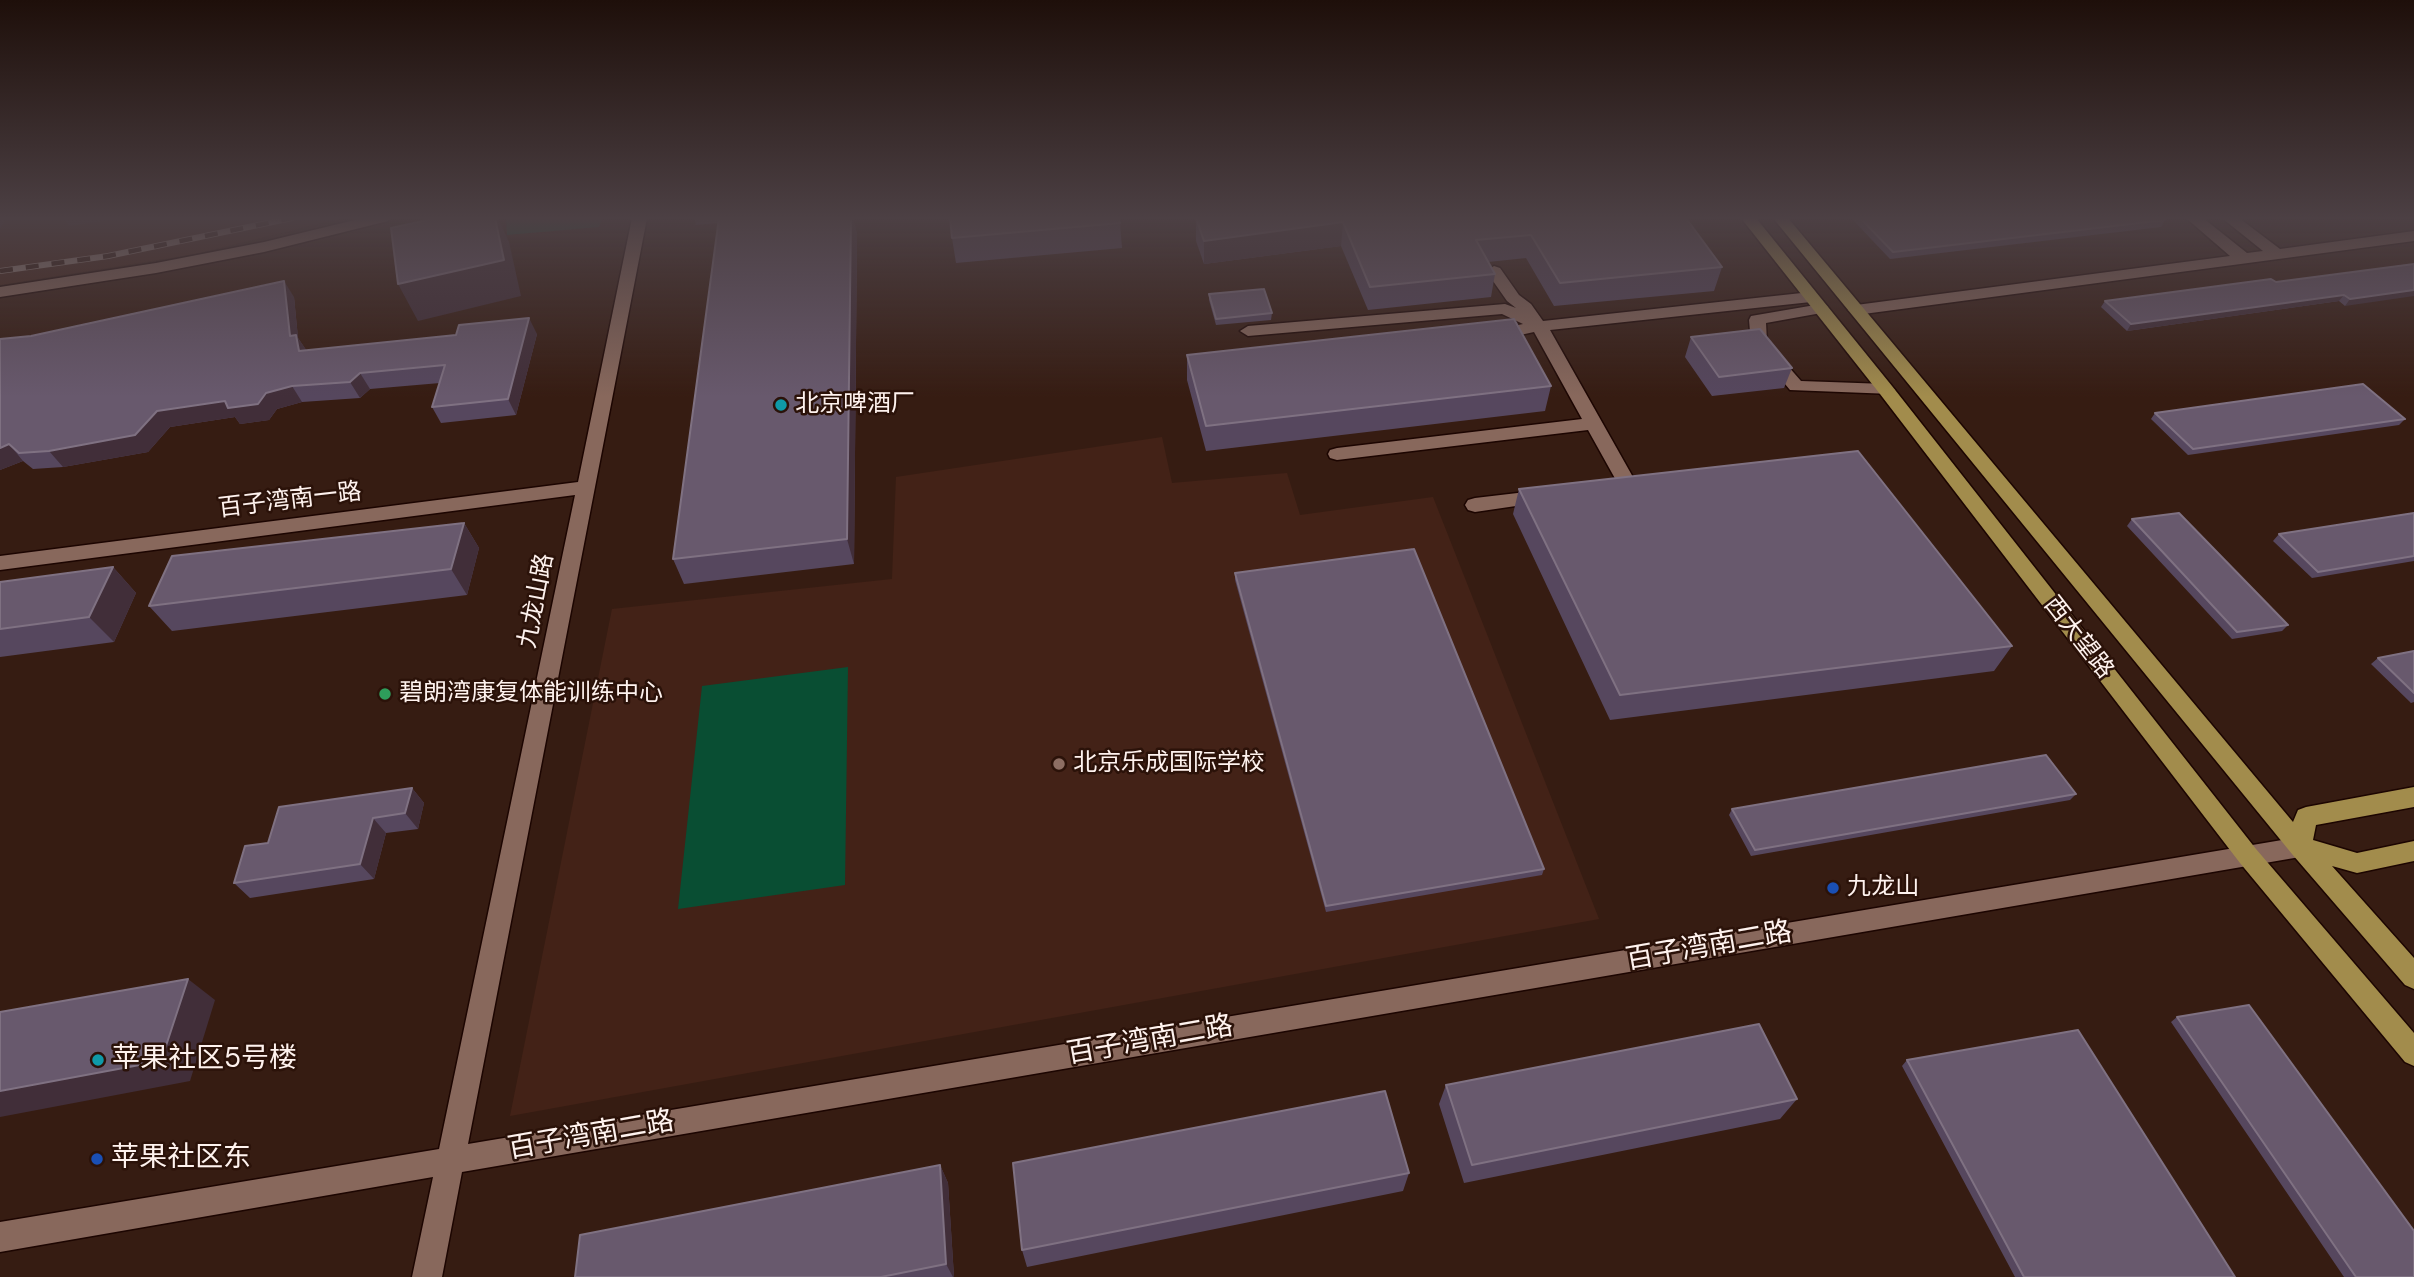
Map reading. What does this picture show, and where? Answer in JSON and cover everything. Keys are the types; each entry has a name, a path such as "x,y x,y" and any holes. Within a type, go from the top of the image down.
{"main road":[{"name":"西大望路","path":"1796,278 2248,856 2414,1052"},
{"name":"西大望路","path":"1829,278 2301,847 2414,977"},
{"path":"2414,797 2306,817 2301,847 2357,863 2414,851"}],"street":[{"path":"0,292 94,278"},
{"name":"九龙山路","path":"427,1277 628,278"},
{"path":"1499,278 1539,326 1594,423 1636,485 1604,489"},
{"path":"1856,310 2097,278"},
{"path":"1473,339 1539,326 1816,303"},
{"path":"1816,303 1757,320 1759,343 1797,386 1886,390"},
{"path":"1248,331 1505,309 1539,326"},
{"path":"1337,454 1594,423"},
{"name":"百子湾南一路","path":"0,563 586,487"},
{"path":"1475,505 1565,494"},
{"name":"百子湾南二路","path":"0,1237 2301,847"}],"shaded area":[{"path":"0,278 47,278 0,285"},
{"name":"北京乐成国际学校","path":"1162,437 1172,483 1287,473 1300,515 1433,497 1599,919 510,1116 612,609 892,579 896,477"}],"green space":[{"path":"848,667 845,885 678,909 702,686"}],"building":[{"path":"397,278 426,278 398,284"},
{"name":"北京啤酒厂","path":"711,278 850,278 847,539 673,559"},
{"path":"1366,278 1460,278 1370,287"},
{"path":"1557,278 1615,278 1560,283"},
{"path":"2310,278 2414,278 2414,290 2350,299 2344,295 2131,324 2105,301 2271,279 2276,282"},
{"path":"284,281 290,336 296,335 299,351 456,335 459,325 529,318 508,399 432,407 445,365 360,373 350,382 292,386 266,393 258,404 228,408 225,401 157,411 135,435 49,451 19,453 9,444 0,448 0,339 31,336"},
{"path":"1264,289 1272,313 1216,319 1209,294"},
{"path":"1514,319 1551,386 1206,426 1187,355"},
{"path":"1760,329 1792,368 1719,377 1691,337"},
{"path":"2363,384 2405,419 2193,449 2155,413"},
{"path":"1858,451 2012,646 1620,695 1519,489"},
{"path":"2179,513 2288,625 2237,632 2132,519"},
{"path":"2414,513 2414,556 2318,572 2279,534"},
{"path":"464,523 451,569 149,606 172,556"},
{"path":"1414,549 1544,869 1326,906 1235,573"},
{"path":"113,567 89,617 0,629 0,582"},
{"path":"2414,651 2414,693 2378,658"},
{"path":"2046,755 2076,794 1755,850 1732,809"},
{"path":"412,788 405,813 373,818 360,864 234,883 245,846 268,843 279,807"},
{"path":"188,979 161,1061 0,1091 0,1012"},
{"path":"2249,1005 2414,1231 2414,1277 2356,1277 2177,1017"},
{"path":"1759,1024 1797,1099 1472,1165 1446,1085"},
{"path":"2078,1030 2235,1277 2024,1277 1907,1060"},
{"path":"1385,1091 1409,1173 1022,1250 1013,1163"},
{"path":"940,1165 946,1264 881,1277 575,1277 580,1235"}],"place":[{"name":"北京啤酒厂","path":"781,405"},
{"name":"碧朗湾康复体能训练中心","path":"385,694"},
{"name":"北京乐成国际学校","path":"1059,764"},
{"name":"九龙山","path":"1833,888"},
{"name":"苹果社区5号楼","path":"98,1060"},
{"name":"苹果社区东","path":"97,1159"}]}
